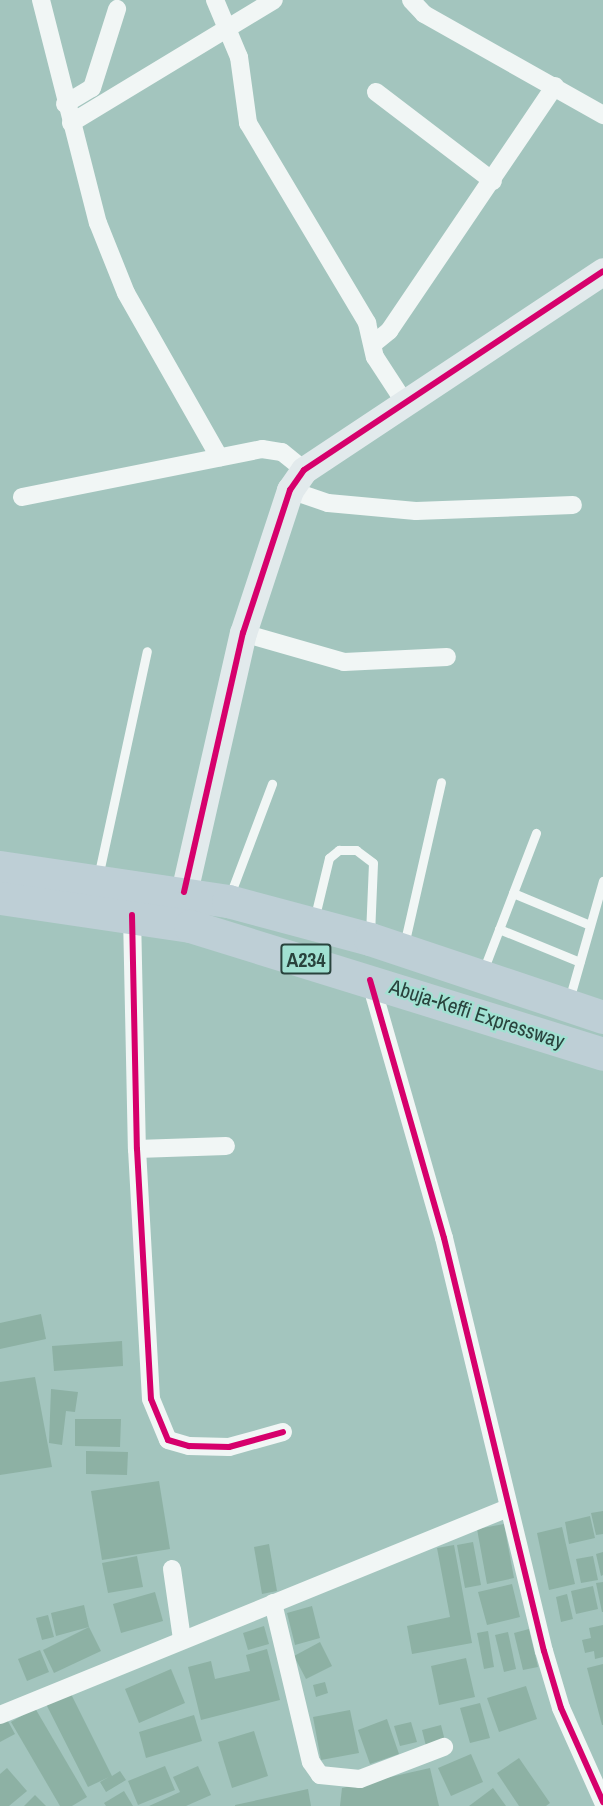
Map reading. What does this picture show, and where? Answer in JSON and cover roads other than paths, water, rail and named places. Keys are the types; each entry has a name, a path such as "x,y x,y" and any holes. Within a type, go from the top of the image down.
{"highway":[{"name":"Abuja-Keffi Expressway","path":"0,867 228,900 370,939 603,1017"},
{"name":"Abuja-Keffi Expressway","path":"0,898 132,915 260,944 603,1054"}],"street":[{"path":"40,0 65,104 98,223 126,293 219,457"},
{"path":"215,0 228,26 239,57 248,123 367,323 373,345 405,403"},
{"path":"70,123 274,0"},
{"path":"411,0 424,14 603,115"},
{"path":"65,104 93,88 117,9"},
{"path":"373,345 389,331 493,182 555,86"},
{"path":"375,92 493,182"},
{"path":"184,892 243,633 297,480 405,403 603,271"},
{"path":"22,496 262,449 282,452 297,480 328,503 416,511 573,505"},
{"path":"243,633 344,662 447,657"},
{"path":"132,915 137,1149 151,1399 159,1425 168,1440 189,1446 229,1447 283,1432"},
{"path":"370,980 444,1238 508,1508 561,1708 597,1802"},
{"path":"137,1149 226,1146"},
{"path":"0,1715 508,1508"},
{"path":"172,1569 182,1639"},
{"path":"273,1603 310,1762 320,1775 360,1779 444,1747"}],"lane":[{"path":"97,880 147,651"},
{"path":"402,950 441,782"},
{"path":"228,900 272,784"},
{"path":"481,976 536,833"},
{"path":"313,924 329,858 339,850 356,850 373,863 370,939"},
{"path":"568,1005 603,881"},
{"path":"513,893 590,925"},
{"path":"499,929 580,962"}]}
